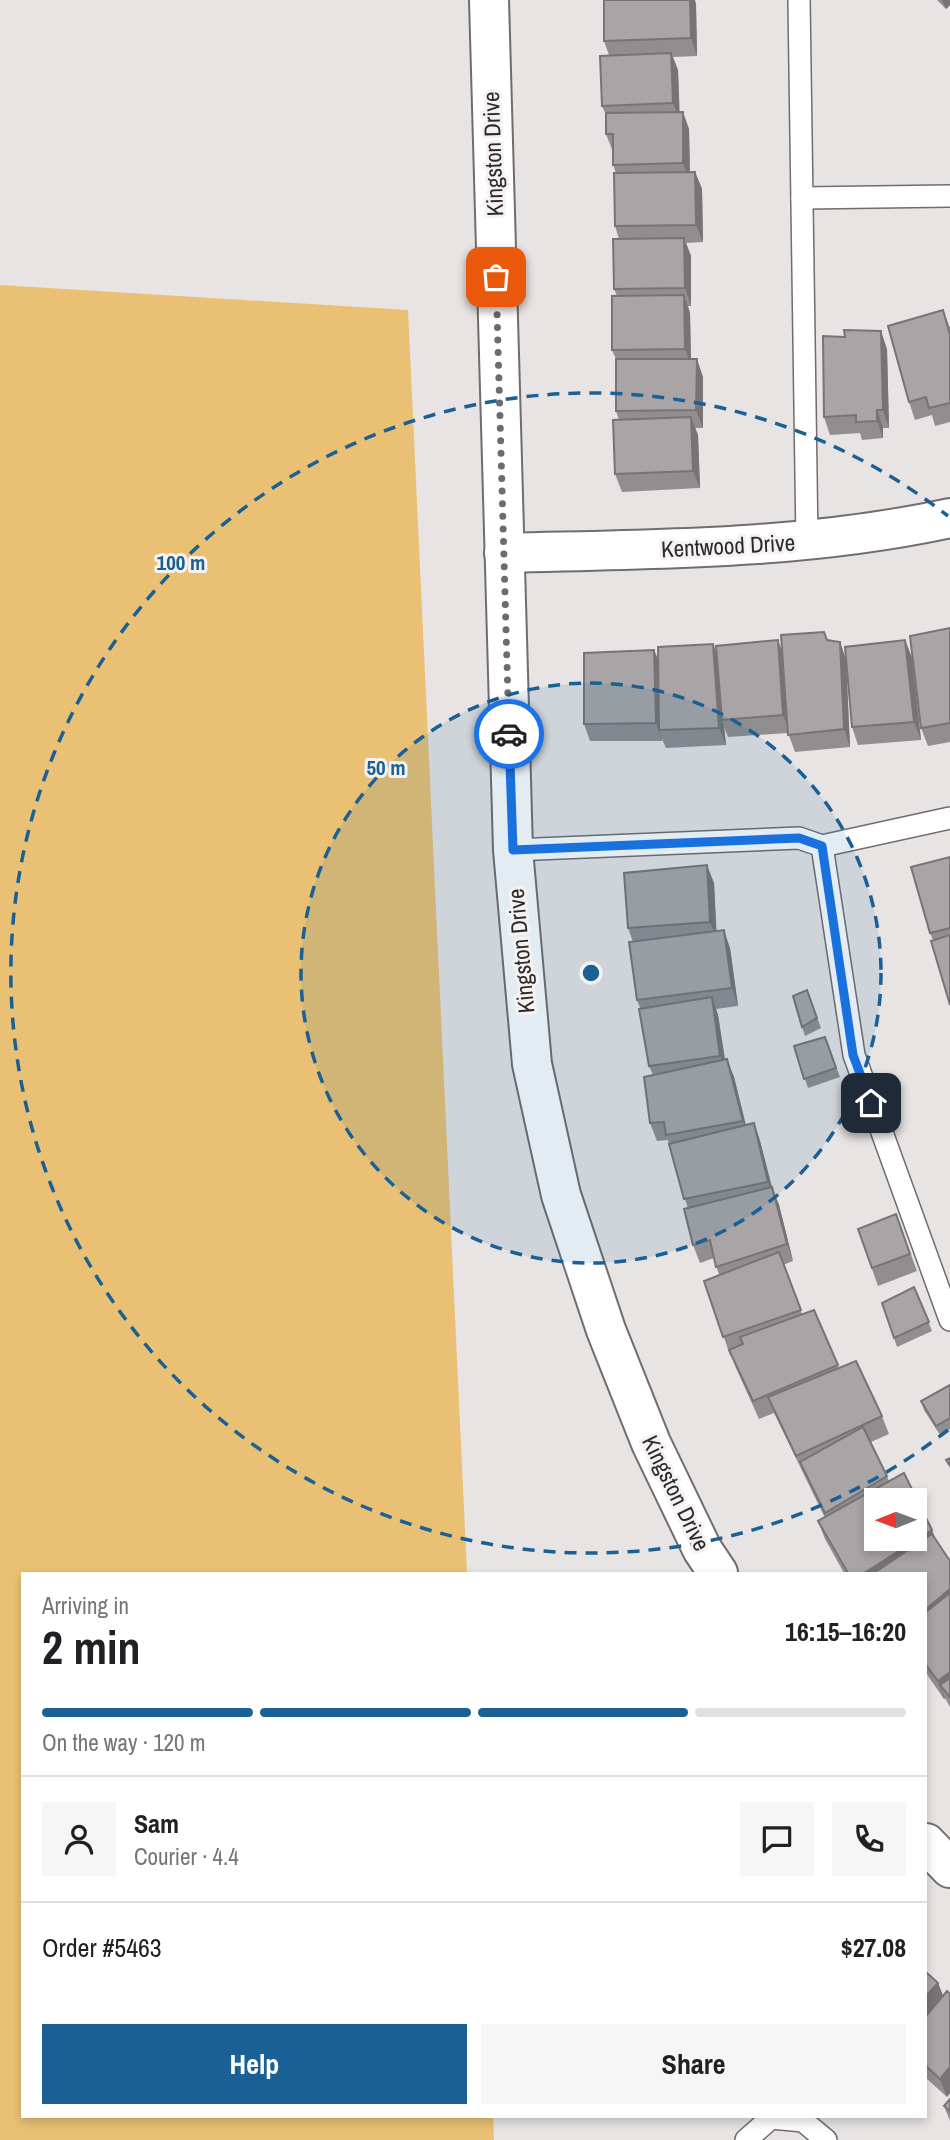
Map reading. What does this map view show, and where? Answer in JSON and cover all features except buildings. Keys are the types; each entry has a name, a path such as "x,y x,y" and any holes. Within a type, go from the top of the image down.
{"street":[{"name":"Kingston Drive","path":"489,0 513,850 532,1064 561,1195 606,1329 651,1443 702,1549 717,1572"},
{"name":"Kentwood Drive","path":"504,554 736,548 807,542 950,518"},
{"path":"927,1844 950,1867"}],"lane":[{"path":"799,0 807,542"},
{"path":"803,198 950,196"},
{"path":"513,850 799,838 822,846 950,818"},
{"path":"822,846 853,1055 950,1320"},
{"path":"746,2140 771,2118 803,2121 826,2140"}],"shaded area":[{"path":"0,285 408,310 467,1572 21,1572 21,2118 493,2118 494,2140 0,2140"}],"way so far":[{"path":"496,277 509,734"}],"route":[{"path":"509,734 513,850 799,838 822,846 853,1055 871,1103"}]}
